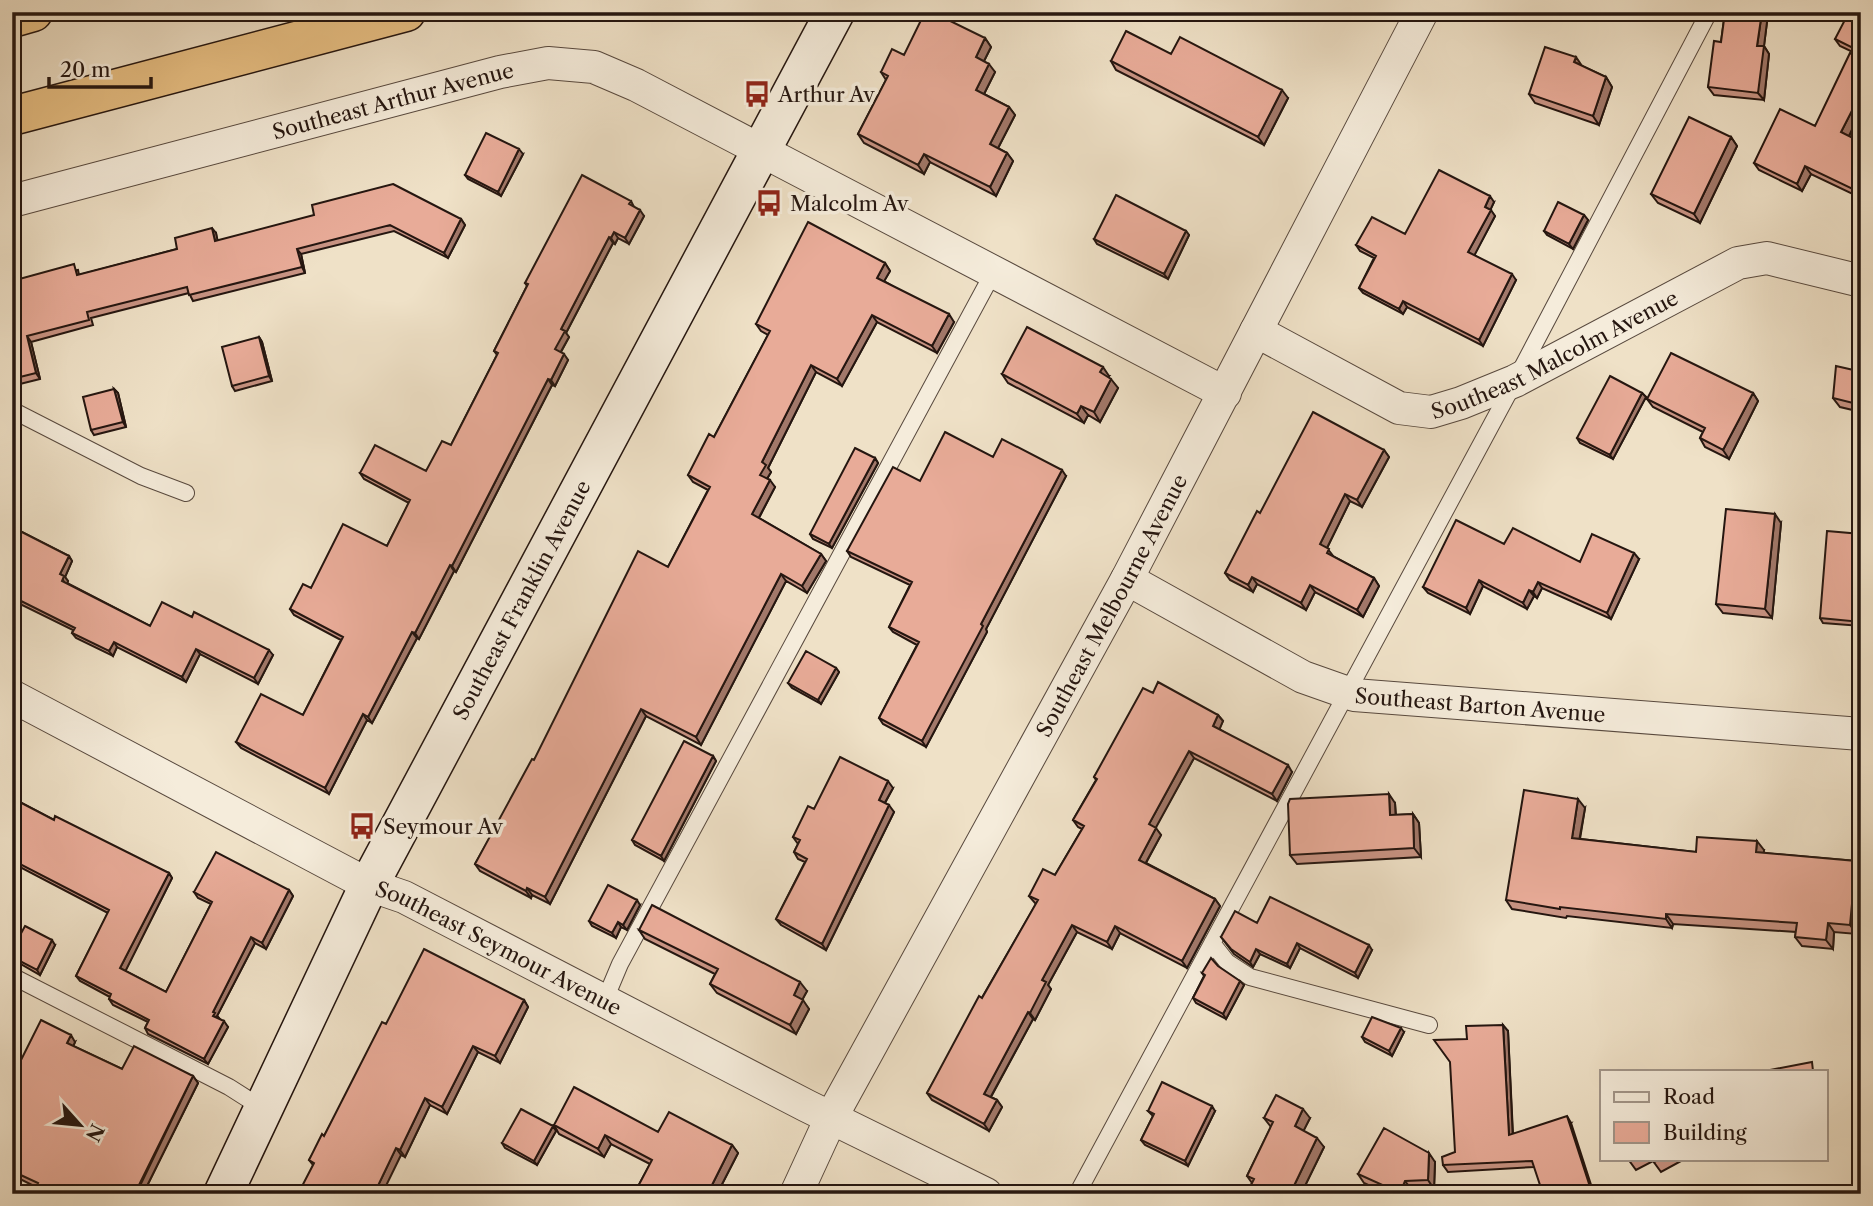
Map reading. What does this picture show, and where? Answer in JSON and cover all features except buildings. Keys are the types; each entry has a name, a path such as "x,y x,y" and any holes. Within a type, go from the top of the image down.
{"highway":[{"path":"12,18 33,12"},
{"path":"12,116 406,12"}],"street":[{"name":"Southeast Franklin Avenue","path":"223,1194 369,885 835,12"},
{"name":"Southeast Melbourne Avenue","path":"796,1194 831,1118 1127,579 1422,12"},
{"name":"Southeast Arthur Avenue","path":"12,201 487,75 548,63 594,67 636,85 761,148"},
{"path":"761,148 993,273 1225,393"},
{"name":"Southeast Malcolm Avenue","path":"1256,331 1399,408 1431,412 1461,404 1515,381 1738,263 1767,258 1861,281"},
{"name":"Southeast Barton Avenue","path":"1127,579 1303,677 1348,693 1861,734"},
{"name":"Southeast Seymour Avenue","path":"12,696 369,885 404,897 831,1118 986,1194"}],"lane":[{"path":"1077,1194 1515,381 1709,12"},
{"path":"604,1002 620,964 993,273"},
{"path":"12,410 141,476 186,493"},
{"path":"1212,943 1227,962 1250,977 1429,1025"},
{"path":"12,976 229,1087 262,1108"}],"place":[{"name":"Arthur Av","path":"757,94"},
{"name":"Malcolm Av","path":"769,203"},
{"name":"Seymour Av","path":"362,826"}]}
